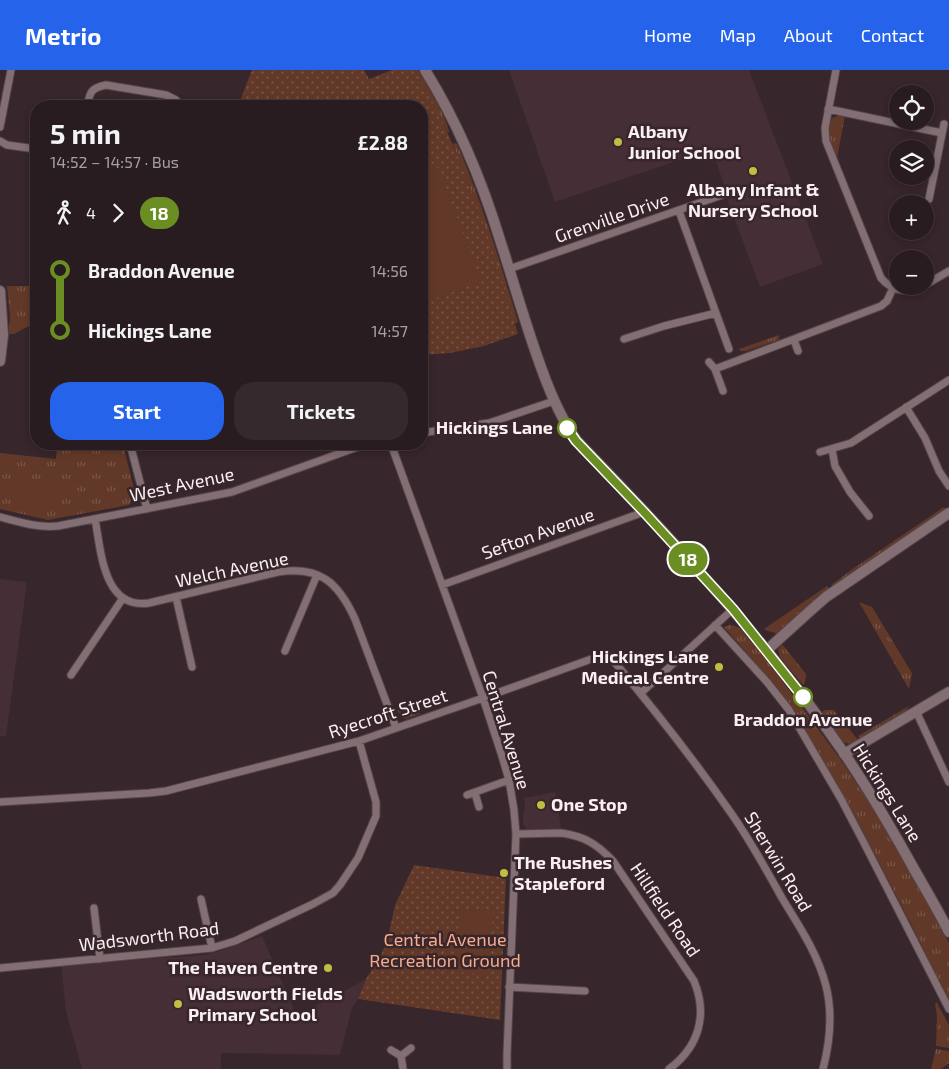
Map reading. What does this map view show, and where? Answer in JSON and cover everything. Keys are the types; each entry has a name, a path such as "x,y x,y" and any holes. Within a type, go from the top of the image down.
{"main road":[{"name":"Hickings Lane","path":"426,70 443,100 475,170 500,240 528,330 564,423 576,441 733,609 814,712 844,754 890,826 949,932"},
{"path":"0,291 3,335 0,361"},
{"path":"767,650 826,597 949,513"},
{"path":"844,754 949,692"}],"street":[{"path":"0,127 11,70"},
{"path":"836,70 825,128 826,141 880,275 889,285"},
{"path":"88,100 92,90 106,85 166,95 176,100"},
{"path":"828,109 942,134"},
{"path":"934,172 944,124"},
{"path":"0,142 30,149"},
{"name":"Grenville Drive","path":"509,269 725,194"},
{"path":"679,211 729,349"},
{"path":"934,280 949,271"},
{"path":"715,369 881,306 887,301 890,295"},
{"path":"624,339 664,326 716,313"},
{"path":"794,340 798,351"},
{"path":"710,362 715,369 723,390"},
{"path":"820,452 851,442 949,380"},
{"path":"428,432 489,423 554,401"},
{"path":"906,407 925,438 949,486"},
{"path":"832,449 835,466 850,492 869,516"},
{"path":"132,450 147,509"},
{"name":"West Avenue","path":"0,517 48,527 147,509 232,492 347,450"},
{"name":"Central Avenue","path":"393,450 483,698 509,780 516,834 507,1069"},
{"path":"859,504 867,499"},
{"name":"Sefton Avenue","path":"442,585 644,512"},
{"path":"71,675 123,598 114,590 106,574 95,519"},
{"name":"Welch Avenue","path":"123,598 131,602 144,604 278,572 301,570 317,575 327,580 339,590 349,605 396,728"},
{"path":"285,651 317,575"},
{"path":"176,597 192,667"},
{"path":"641,693 733,609"},
{"path":"715,625 767,682 789,710 841,799 887,885 949,1009"},
{"name":"Ryecroft Street","path":"0,802 149,793 166,790 359,741 597,657 612,659 641,693"},
{"name":"Sherwin Road","path":"641,693 732,814 760,859 816,959 827,988 830,1018 828,1049 823,1069"},
{"path":"916,711 949,782"},
{"name":"Wadsworth Road","path":"0,968 212,948 235,941 333,893 358,858 376,816 376,802 359,741"},
{"path":"467,796 509,780"},
{"path":"475,792 479,807"},
{"name":"Hillfield Road","path":"516,834 568,834 602,849 613,861 694,980 700,999 701,1017 699,1028 687,1052 669,1069"},
{"path":"201,898 212,948"},
{"path":"94,908 100,959"},
{"path":"509,987 585,991"},
{"path":"401,1056 411,1048"},
{"path":"391,1050 401,1056"},
{"path":"401,1056 403,1069"}],"shaded area":[{"path":"509,70 749,70 823,264 760,287 725,194 725,188 714,155 709,150 555,202"},
{"path":"0,579 27,582 6,736 0,736"},
{"name":"One Stop","path":"555,792 560,829 527,829 523,825 524,798"},
{"name":"Wadsworth Fields Primary School","path":"262,936 297,1016 366,979 352,1008 340,1055 221,1053 221,1069 82,1069 66,1011 61,965 204,955"}],"green space":[{"path":"252,70 364,70 369,79 392,70 415,70 448,133 462,166 486,232 518,334 484,346 450,353 428,355 428,100 240,100"},
{"path":"415,70 418,70 436,101 448,126 448,133"},
{"path":"841,115 845,116 837,158 830,138 829,128 832,118"},
{"path":"455,143 475,188 490,232 518,322 514,324 470,188 453,144"},
{"path":"438,167 481,281 428,301 428,171"},
{"path":"7,286 30,286 30,325 14,334 9,334 10,316"},
{"path":"779,335 778,340 746,351 740,351 739,349"},
{"path":"57,450 124,450 135,493 129,505 48,520 0,509 0,453 56,459"},
{"path":"35,479 39,479 39,482 49,480 50,482 57,482 57,505 39,505 39,507 35,507 35,505 17,505 16,482 29,480 29,482 35,482"},
{"path":"944,507 946,510 834,586 831,585 854,568"},
{"path":"827,586 829,590 778,635 764,629"},
{"path":"859,602 872,607 912,673 909,689"},
{"path":"730,625 740,628 766,659 843,763 885,826 949,943 949,1001 857,820 818,751 779,690 724,627"},
{"path":"782,644 806,674 803,685 780,657 778,650"},
{"path":"411,704 420,714 405,719 397,710"},
{"path":"909,706 904,713 860,739 858,736"},
{"path":"834,710 858,740 850,744 842,742 825,718 822,712"},
{"name":"Central Avenue Recreation Ground","path":"414,865 506,878 500,1020 358,999 366,979 381,955 387,941 395,905"},
{"path":"460,909 493,911 490,974 456,972"},
{"path":"937,1003 949,1025 949,1048 936,1046 937,1016 935,1004"},
{"path":"936,1049 949,1051 949,1063 941,1069 931,1069"}],"bus line":[{"name":"18","path":"567,428 576,441 733,609 803,697"}],"place":[{"name":"Albany Junior School","path":"618,142"},
{"name":"Albany Infant & Nursery School","path":"753,171"},
{"name":"Hickings Lane","path":"567,428"},
{"name":"Hickings Lane Medical Centre","path":"719,667"},
{"name":"Braddon Avenue","path":"803,697"},
{"name":"One Stop","path":"541,805"},
{"name":"The Rushes Stapleford","path":"504,873"},
{"name":"The Haven Centre","path":"328,968"},
{"name":"Wadsworth Fields Primary School","path":"178,1004"}]}
